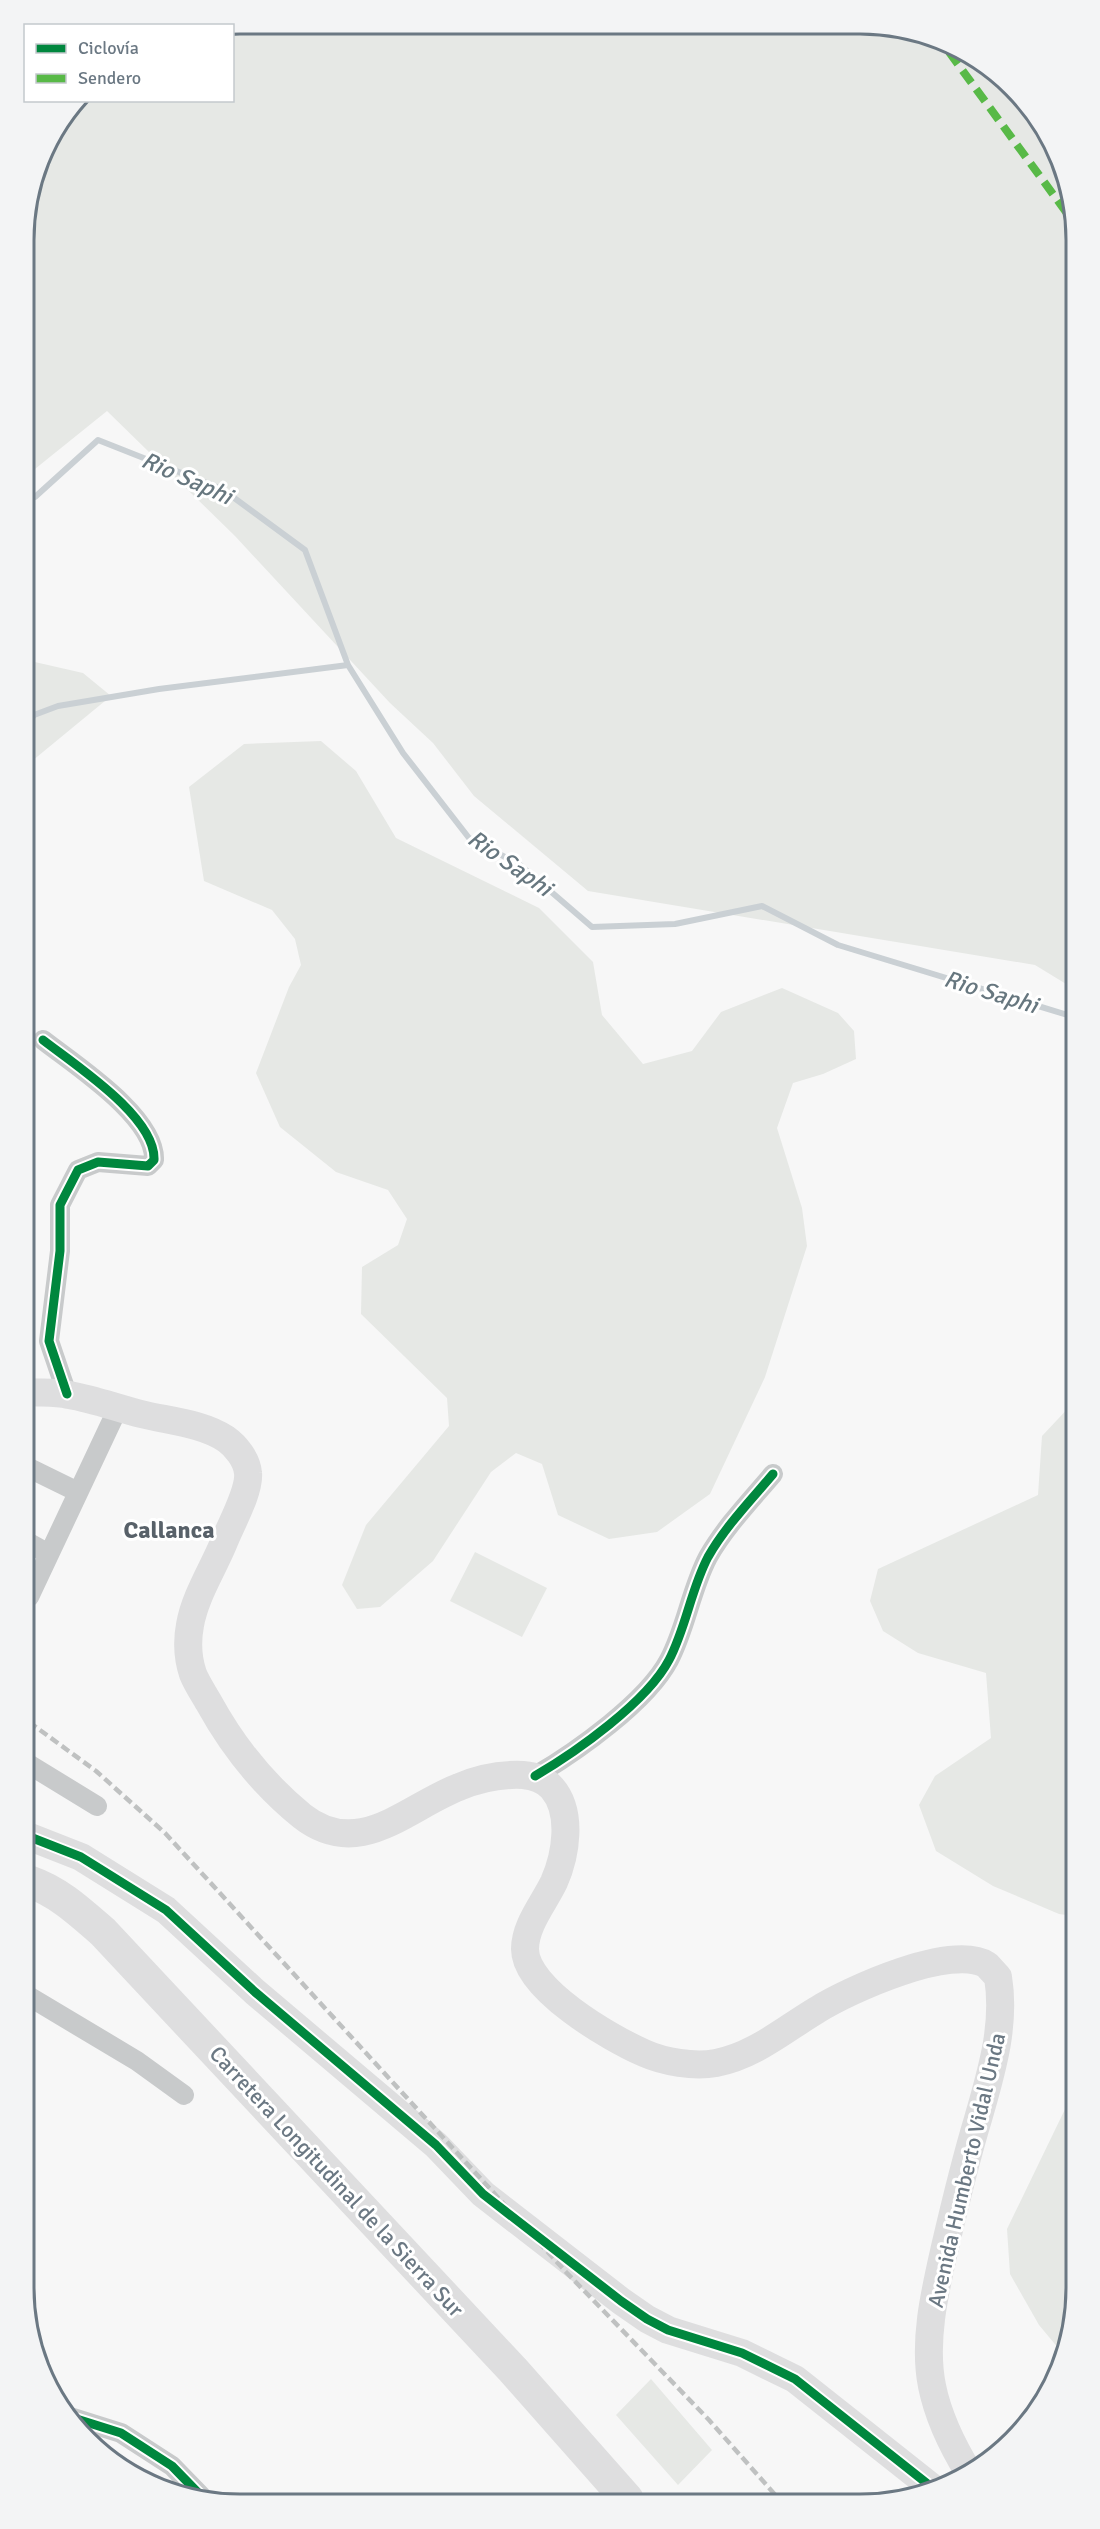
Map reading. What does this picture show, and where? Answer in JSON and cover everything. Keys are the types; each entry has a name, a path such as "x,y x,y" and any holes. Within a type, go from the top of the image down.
{"highway":[{"name":"Carretera Longitudinal de la Sierra Sur","path":"34,1884 70,1903 103,1932 513,2370 623,2494"}],"main road":[{"path":"34,1392 67,1394 187,1423 224,1437 236,1448 248,1472 245,1491 215,1564 199,1596 190,1625 189,1654 193,1675 227,1736 267,1783 304,1818 326,1829 347,1833 369,1832 392,1823 459,1787 507,1774 535,1776"},
{"name":"Avenida Humberto Vidal Unda","path":"535,1776 549,1785 558,1797 563,1808 565,1828 564,1843 555,1879 524,1946 528,1966 533,1976 558,2000 596,2026 643,2052 694,2064 715,2063 733,2058 761,2045 819,2009 866,1985 926,1965 961,1960 976,1962 985,1964 998,1977 1000,2007 997,2054 959,2183 938,2273 929,2345 932,2385 939,2410 954,2448 964,2466"},
{"path":"34,1839 81,1857 166,1910 255,1992 436,2145 483,2194 621,2301 668,2330 742,2354 795,2379 926,2483"}],"street":[{"path":"43,1040 125,1105 143,1127 154,1150 154,1160 148,1166 98,1162 78,1170 60,1205 60,1251 49,1341 67,1394"},
{"path":"34,1586 118,1408"},
{"path":"34,1470 78,1492"},
{"path":"535,1776 571,1755 638,1698 669,1660 709,1557 741,1512 773,1474"},
{"path":"34,1546 49,1554"},
{"path":"34,1768 97,1806"},
{"path":"34,1999 137,2061 183,2095"},
{"path":"83,2421 121,2433 172,2466 195,2489"}],"shaded area":[{"path":"859,34 900,38 926,45 974,69 1014,105 1031,126 1055,174 1064,214 1066,241 1066,984 1035,965 588,891 474,796 433,743 390,703 235,536 107,411 35,469 35,227 42,187 50,162 69,126 89,102 234,102 234,35"},
{"path":"35,662 83,673 111,696 35,759"},
{"path":"321,741 356,771 396,838 539,908 593,962 602,1015 643,1064 692,1051 721,1012 782,988 838,1013 854,1031 856,1059 823,1074 793,1083 777,1128 802,1208 807,1246 765,1377 710,1494 657,1532 609,1539 558,1515 542,1464 516,1453 491,1472 433,1561 380,1607 357,1609 342,1585 366,1525 449,1426 447,1398 361,1314 362,1267 398,1245 407,1219 388,1190 336,1172 280,1127 256,1073 289,987 301,965 295,939 272,910 204,881 189,787 244,744"},
{"path":"1065,1411 1065,1915 993,1886 936,1851 919,1805 935,1776 991,1738 986,1673 918,1653 883,1631 870,1601 878,1569 1038,1495 1042,1436"},
{"path":"475,1552 547,1588 522,1637 450,1601"},
{"path":"1065,2109 1065,2302 1057,2346 1039,2325 1010,2274 1007,2229"},
{"path":"651,2379 712,2450 678,2485 616,2415"}],"waterway":[{"name":"Rio Saphi","path":"35,497 98,440 222,489 305,550 348,665 403,753 469,838 520,865 592,927 675,924 762,906 838,945 1066,1014"},
{"path":"35,715 58,706 159,689 348,665"}],"railway":[{"path":"34,1726 96,1771 165,1833 566,2272 709,2420 774,2494"}],"marked path":[{"path":"953,58 1062,207"}],"cycle path":[{"path":"43,1040 93,1078 128,1110 142,1127 151,1144 154,1160 148,1166 98,1162 78,1170 60,1205 60,1251 49,1341 67,1394"},
{"path":"535,1776 609,1725 628,1709 659,1676 675,1648 697,1582 708,1557 730,1524 773,1474"},
{"path":"34,1839 81,1857 166,1910 255,1992 436,2145 483,2194 621,2301 668,2330 742,2353 795,2379 926,2483"},
{"path":"83,2421 121,2433 172,2466 195,2489"}],"district":[{"name":"Callanca","path":"169,1530"}]}
